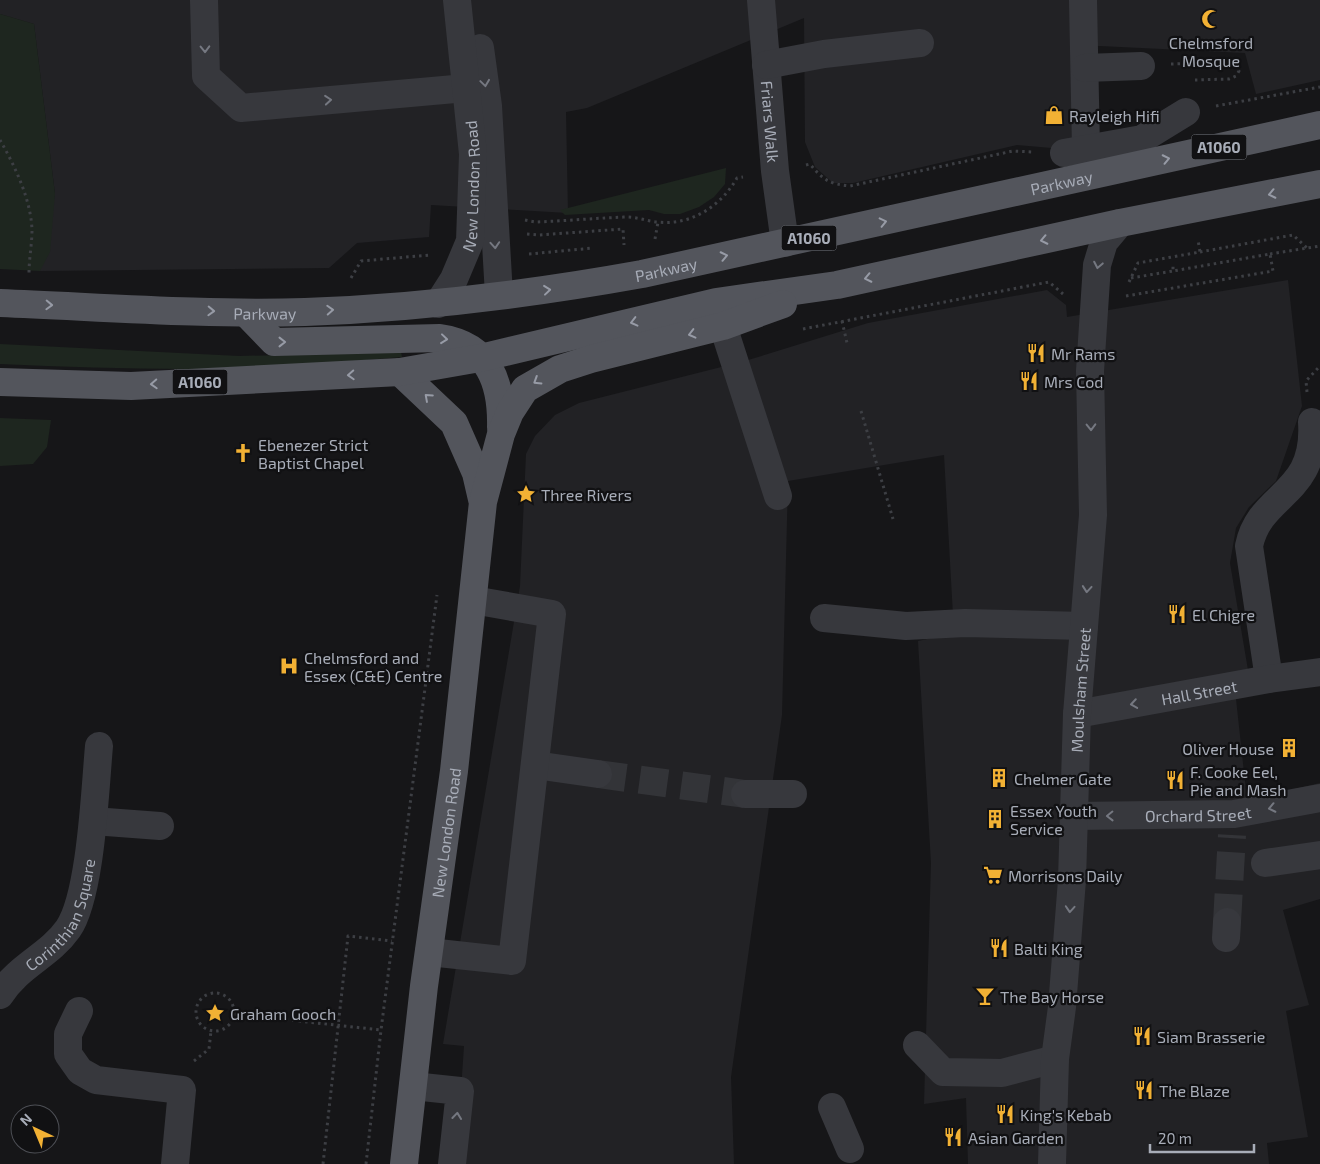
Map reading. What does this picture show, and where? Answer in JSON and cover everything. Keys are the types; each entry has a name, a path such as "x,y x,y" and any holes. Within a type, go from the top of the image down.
{"main road":[{"name":"Parkway","path":"0,303 246,313 305,312 438,304 498,295 560,289 642,274 1320,125"},
{"name":"A1060","path":"0,382 131,386 400,372 480,358 716,302 837,285 1120,223 1320,184"},
{"path":"501,434 519,397 525,389 547,375 591,359 723,326 837,285"},
{"path":"246,313 274,342 440,338 464,344 480,358 498,388 501,405 501,434"},
{"name":"New London Road","path":"400,372 454,423 476,473 483,502"},
{"name":"New London Road","path":"404,1164 429,952 454,771 483,502 501,434"}],"street":[{"path":"204,0 206,76 241,108 466,88"},
{"name":"New London Road","path":"438,304 457,273 470,241 473,154 457,0"},
{"name":"New London Road","path":"472,0 488,106 498,295"},
{"name":"Friars Walk","path":"760,0 775,172 785,243"},
{"path":"1083,0 1085,68 1075,151 1142,139 1186,112"},
{"path":"766,65 824,54 920,44"},
{"path":"1085,68 1141,66"},
{"name":"Moulsham Street","path":"1052,1164 1055,1059 1063,997 1072,880 1077,714 1093,515 1090,371 1096,266 1104,242 1120,223"},
{"path":"723,326 778,496"},
{"path":"1269,679 1249,546 1252,533 1260,520 1297,482 1305,467 1313,440 1312,422"},
{"path":"429,952 512,961 552,614 473,600"},
{"path":"824,618 906,626 965,623 1084,626"},
{"name":"Hall Street","path":"1077,714 1269,679 1320,672"},
{"name":"Corinthian Square","path":"0,995 19,971 56,942 68,929 76,913 82,894 92,821 99,746"},
{"path":"534,765 598,774"},
{"path":"744,794 793,794"},
{"name":"Orchard Street","path":"1074,816 1233,824 1320,798"},
{"path":"92,821 160,826"},
{"path":"1265,863 1320,855"},
{"path":"79,1011 68,1034 68,1054 80,1071 96,1080 182,1090 175,1164"},
{"path":"917,1045 943,1072 1002,1073 1055,1059"},
{"path":"413,1086 460,1091 452,1164"},
{"path":"832,1107 850,1149"}],"path":[{"path":"1141,66 1228,62 1234,64 1238,71 1236,76 1229,79 1187,80"},
{"path":"1186,112 1320,87"},
{"path":"0,140 18,176 32,229 29,278"},
{"path":"493,208 510,206 513,216 535,222 630,217 658,222 679,222 703,213 719,202 737,178 810,164 820,176 832,184 850,186 1013,151 1075,151"},
{"path":"650,243 655,242 658,222"},
{"path":"521,233 539,235 624,229 625,245 615,246"},
{"path":"1200,252 1293,235 1307,248"},
{"path":"1131,278 1320,246"},
{"path":"526,254 595,248"},
{"path":"350,281 361,261 436,254"},
{"path":"1123,297 1273,271 1270,254"},
{"path":"1173,264 1173,271"},
{"path":"795,331 1049,282 1066,297"},
{"path":"842,321 847,343"},
{"path":"1307,391 1306,381 1320,366"},
{"path":"861,411 892,519"},
{"path":"366,1164 392,941 437,595"},
{"path":"323,1164 348,936 392,941"},
{"path":"216,993 228,998 234,1008 234,1014 229,1026 217,1032 211,1031 200,1024 196,1011 197,1005 205,996 216,993"},
{"path":"234,1014 381,1030"}],"shaded area":[{"path":"0,0 1320,0 1320,80 1256,94 1245,53 1079,45 1079,146 1063,149 1017,145 853,183 833,183 815,167 805,142 804,18 587,108 566,112 568,213 431,205 429,237 357,243 329,268 40,271 55,194 34,24 0,14"},
{"path":"0,14 34,24 55,194 50,252 40,271 0,269"},
{"path":"726,168 725,184 714,197 699,207 680,214 664,214 649,210 565,215 560,210"},
{"path":"1288,280 1302,406 1276,481 1249,507 1236,528 1230,563 1252,694 1236,699 1247,800 1320,783 1320,899 1283,910 1309,1005 1286,1011 1308,1137 1267,1143 1269,1164 968,1164 966,1098 924,1104 931,863 918,641 954,633 944,455 788,481 782,715 731,1077 734,1164 456,1164 464,1046 443,1044 520,586 526,454 535,436 555,415 579,403 745,361 868,323 1047,290 1066,305 1067,317"},
{"path":"0,344 239,356 401,352 402,357 296,366 246,368 70,367 0,364"},
{"path":"0,418 51,420 47,447 33,464 0,466"}],"tunnel":[{"path":"598,774 745,794"},
{"path":"1227,922 1232,835"}],"place":[{"name":"Chelmsford Mosque","path":"1211,19"},
{"name":"Rayleigh Hifi","path":"1054,115"},
{"name":"Mr Rams","path":"1036,353"},
{"name":"Mrs Cod","path":"1029,381"},
{"name":"Ebenezer Strict Baptist Chapel","path":"243,453"},
{"name":"Three Rivers","path":"526,494"},
{"name":"El Chigre","path":"1177,614"},
{"name":"Chelmsford and Essex (C&E) Centre","path":"289,666"},
{"name":"Oliver House","path":"1289,748"},
{"name":"Chelmer Gate","path":"999,778"},
{"name":"F. Cooke Eel, Pie and Mash","path":"1175,780"},
{"name":"Essex Youth Service","path":"995,819"},
{"name":"Morrisons Daily","path":"993,875"},
{"name":"Balti King","path":"999,948"},
{"name":"The Bay Horse","path":"985,996"},
{"name":"Graham Gooch","path":"215,1013"},
{"name":"Siam Brasserie","path":"1142,1036"},
{"name":"The Blaze","path":"1144,1090"},
{"name":"King's Kebab","path":"1005,1114"},
{"name":"Asian Garden","path":"953,1137"}]}
